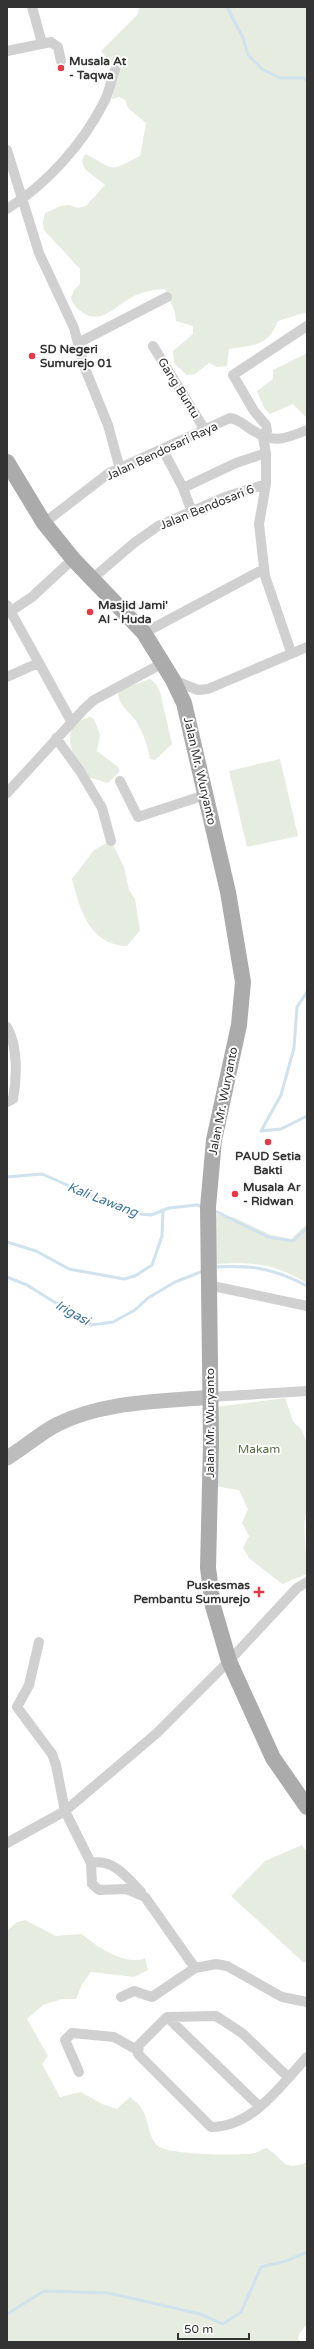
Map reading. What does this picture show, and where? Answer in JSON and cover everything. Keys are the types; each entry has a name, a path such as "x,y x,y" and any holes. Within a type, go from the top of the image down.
{"main road":[{"name":"Jalan Mr. Wuryanto","path":"7,463 44,522 73,559 93,578 144,633 173,680 184,703 228,892 243,982 239,1025 214,1140 208,1207 208,1284 211,1397 208,1568 213,1606 229,1661 273,1758 307,1807"},
{"path":"7,1458 57,1425 80,1415 131,1405 211,1397"}],"street":[{"path":"32,7 42,43"},
{"path":"7,51 51,42 56,44 59,49 61,61"},
{"path":"7,209 23,199 54,170 82,136 104,102 115,70"},
{"path":"7,150 39,253 74,328 84,366 108,425 120,469"},
{"path":"78,343 167,297"},
{"path":"291,652 273,602 264,569 259,524 266,484 266,453 263,438 267,432 266,425 254,410 233,375 307,326"},
{"name":"Gang Buntu","path":"153,346 205,430"},
{"name":"Jalan Bendosari Raya","path":"44,522 109,473 232,418 238,420 263,438"},
{"path":"263,438 280,440 307,430"},
{"path":"163,450 183,488 192,512"},
{"path":"183,488 236,463 266,453"},
{"name":"Jalan Bendosari 6","path":"93,578 134,543 158,526 225,497 266,484"},
{"path":"71,721 8,608 32,597 73,559"},
{"path":"144,633 264,569"},
{"path":"173,680 198,690 208,689 291,652 307,647"},
{"path":"7,677 38,663"},
{"path":"7,793 71,721 94,700 163,663"},
{"path":"56,738 80,771 102,808 111,842"},
{"path":"120,781 133,811 138,817 205,795"},
{"path":"7,1102 13,1099 15,1090 14,1052 9,1030"},
{"path":"208,1284 307,1306"},
{"path":"211,1397 307,1391"},
{"path":"7,1843 65,1810 157,1733 229,1661 297,1588 307,1582"},
{"path":"39,1642 29,1685 17,1707 52,1754 56,1765 65,1810 91,1863 90,1879 92,1884 99,1890 126,1889 145,1897"},
{"path":"91,1863 100,1861 115,1867 145,1897 195,1968"},
{"path":"122,1997 134,1991 152,1997 195,1968 216,1964 227,1966 282,1997 307,2002"},
{"path":"137,2050 139,2045 167,2017 216,2016 242,2033 288,2077"},
{"path":"167,2017 260,2107"},
{"path":"79,2072 65,2040 72,2033 114,2037 137,2050 138,2054 211,2127 234,2125 260,2107 307,2057"}],"green space":[{"path":"139,7 307,7 307,312 278,321 270,336 259,343 229,349 227,366 217,367 209,363 195,374 187,375 174,363 173,351 193,334 193,326 176,321 175,312 165,289 152,290 136,295 102,316 89,316 76,307 71,298 74,290 80,284 80,269 44,230 43,222 45,213 61,206 69,205 78,208 86,206 105,185 85,169 82,161 85,154 111,167 116,167 140,156 146,123 128,108 125,100 119,97 112,99 117,71 101,51 138,14"},
{"path":"307,353 307,418 293,404 270,414 264,408 257,391 273,379 273,370"},
{"path":"150,679 156,684 160,692 172,744 155,760 150,759 147,745 141,730 118,697 118,693 125,688"},
{"path":"90,717 94,719 100,735 97,751 118,767 120,771 108,783 81,775 72,750 70,734 73,727 80,721"},
{"path":"280,759 298,836 247,847 229,771"},
{"path":"111,841 124,867 129,890 135,899 140,930 127,946 114,944 95,932 83,913 72,879 94,850"},
{"path":"211,1213 235,1218 271,1235 291,1239 307,1224 307,1283 284,1271 263,1265 241,1263 216,1264"},
{"name":"Makam","path":"285,1398 293,1421 302,1430 307,1443 307,1514 305,1516 304,1531 307,1574 282,1584 249,1558 243,1548 249,1536 242,1523 248,1509 239,1490 214,1486 215,1407"},
{"path":"302,1845 307,1852 307,1962 303,1962 231,1896 265,1861"},
{"path":"25,1920 56,1936 82,1934 103,1949 121,1958 138,1960 145,1958 148,1970 134,1977 91,1972 82,1984 76,1999 62,1999 43,2005 27,2019 48,2056 42,2064 60,2097 81,2092 102,2104 117,2109 130,2097 142,2109 154,2141 158,2146 164,2149 204,2154 247,2154 255,2153 266,2148 287,2165 299,2165 307,2162 307,2324 299,2334 298,2339 301,2342 7,2342 7,1931 17,1922"}],"waterway":[{"path":"227,7 243,38 248,55 262,69 280,78 304,78 307,81"},
{"path":"307,992 297,1007 294,1048 281,1095 261,1131 281,1129 307,1116"},
{"name":"Kali Lawang","path":"7,1177 42,1174 131,1213 151,1215 169,1208 197,1205 203,1207"},
{"name":"Irigasi","path":"7,1242 36,1251 69,1269 124,1279 135,1276 152,1265 162,1236 163,1210"},
{"name":"Kali Lawang","path":"213,1210 268,1237 293,1241 307,1228"},
{"name":"Irigasi","path":"214,1267 251,1267 262,1269 283,1275 307,1286"},
{"name":"Irigasi","path":"7,1277 27,1285 91,1325 113,1322 135,1310 148,1298 175,1282 203,1271"},
{"path":"7,2314 44,2291 109,2293 200,2314 223,2324 241,2312 261,2267 286,2261 307,2252"}],"place":[{"name":"Musala At - Taqwa","path":"61,68"},
{"name":"SD Negeri Sumurejo 01","path":"32,356"},
{"name":"Masjid Jami' Al - Huda","path":"90,612"},
{"name":"PAUD Setia Bakti","path":"268,1142"},
{"name":"Musala Ar - Ridwan","path":"235,1194"},
{"name":"Puskesmas Pembantu Sumurejo","path":"259,1592"}]}
